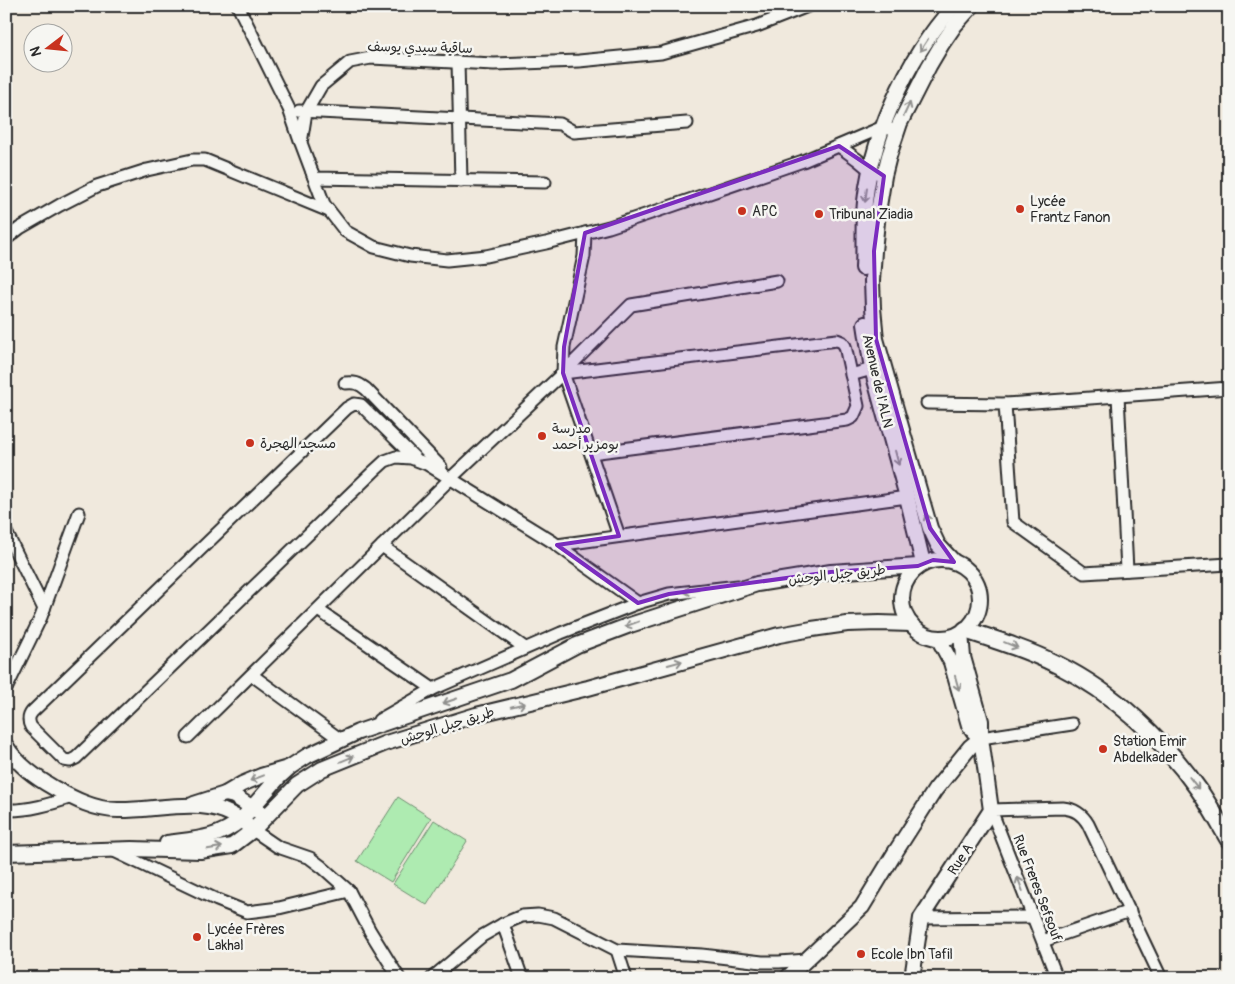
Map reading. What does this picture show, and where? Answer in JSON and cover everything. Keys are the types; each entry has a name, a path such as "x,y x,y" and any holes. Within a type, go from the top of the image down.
{"highway":[{"path":"963,632 1002,642 1045,659 1101,690 1169,751 1200,791 1229,840"}],"main road":[{"name":"Avenue de l'ALN","path":"921,565 907,497 872,369 864,312 864,214 870,170 877,142 898,92 922,48 954,6"},
{"path":"954,562 938,545 930,528 876,339 872,281 878,212 884,176 897,131 916,89 942,44 955,25 972,6"},
{"path":"944,559 954,562 964,567 972,575 979,591 979,609 971,624 963,632 946,638 928,636 911,624 903,610 902,594 907,578 921,565 933,560 944,559"},
{"name":"طريق جبل الوحش","path":"358,732 512,680 577,645 630,625 757,584 831,572 921,565"},
{"name":"طريق جبل الوحش","path":"6,852 110,849 200,851 232,846 266,818 297,785 322,769 386,743 476,715 588,688 779,635 847,624 911,624"},
{"path":"963,632 962,657 980,721 991,810"},
{"path":"938,638 951,662 970,725 981,738"},
{"path":"132,849 222,833 241,820 279,776 290,767 307,756 358,732"},
{"path":"787,978 862,907 934,790 970,747 981,738"},
{"path":"6,746 23,767 37,779 98,808 117,810 188,806 214,808 225,811 241,820 253,830"},
{"path":"188,806 225,794 261,776 290,767"},
{"path":"225,794 234,796 266,818"},
{"path":"214,808 217,819 214,835"},
{"name":"Rue A","path":"912,978 921,918 991,810"}],"street":[{"path":"238,6 289,109 314,178 545,182"},
{"name":"ساقية سيدي يوسف","path":"808,6 757,26 662,53 579,61 494,64 371,58 350,62 321,86 306,112 301,143 324,204 345,231 374,247 410,256 447,260 486,256 609,227 803,161 883,127"},
{"path":"458,62 461,181"},
{"path":"289,109 306,112 560,124 574,132 687,123"},
{"path":"883,127 897,131"},
{"path":"839,146 870,170 884,176"},
{"path":"6,239 20,228 97,186 147,170 192,160 205,160 329,211"},
{"path":"585,233 584,256 564,347 564,373 619,536"},
{"path":"188,737 451,478 564,373 631,304 776,281"},
{"path":"564,373 837,340 845,346 858,406 853,417 847,420 591,453"},
{"path":"851,375 872,369"},
{"path":"345,383 354,382 366,388 451,478"},
{"path":"927,403 1005,404 1229,388"},
{"path":"1118,396 1128,570"},
{"path":"417,460 360,405 354,404 348,408 28,716 31,727 64,760 70,761 76,758 385,461 396,457 417,460 451,478 557,545 638,603"},
{"path":"1005,404 1013,522 1084,573 1229,564"},
{"path":"557,545 907,497"},
{"path":"6,689 44,609 79,513"},
{"path":"6,532 44,609"},
{"path":"382,546 525,648"},
{"name":"طريق جبل الوحش","path":"358,732 433,689 525,648 638,603 669,594 757,584"},
{"path":"318,610 433,689"},
{"path":"252,674 341,740"},
{"path":"981,738 1072,724"},
{"path":"6,810 46,805 72,797"},
{"path":"991,810 1069,808 1080,814 1088,824 1161,978"},
{"name":"Rue Freres Sefsouf","path":"991,810 1057,978"},
{"path":"253,830 278,847 310,858 349,891 370,931 399,978"},
{"path":"110,849 217,900 248,912 279,908 349,891"},
{"path":"1043,941 1130,911"},
{"path":"440,975 482,936 522,916 538,915 554,918 617,950 702,955 762,962 807,960"},
{"path":"921,918 1033,916"},
{"path":"503,924 522,978"},
{"path":"617,950 626,978"}],"highlighted area":[{"path":"839,146 884,176 874,251 876,339 930,528 954,562 933,560 918,566 831,572 669,594 638,603 557,545 619,536 563,373 564,347 585,233"}],"green space":[{"path":"398,797 431,818 391,882 357,861"},
{"path":"434,820 467,841 427,905 393,884"}],"place":[{"name":"Lycée Frantz Fanon","path":"1020,209"},
{"name":"APC","path":"742,211"},
{"name":"Tribunal Ziadia","path":"819,214"},
{"name":"مدرسة بومزير أحمد","path":"542,436"},
{"name":"مسجد الهجرة","path":"250,443"},
{"name":"Station Emir Abdelkader","path":"1103,749"},
{"name":"Lycée Frères Lakhal","path":"197,937"},
{"name":"Ecole Ibn Tafil","path":"861,954"}]}
